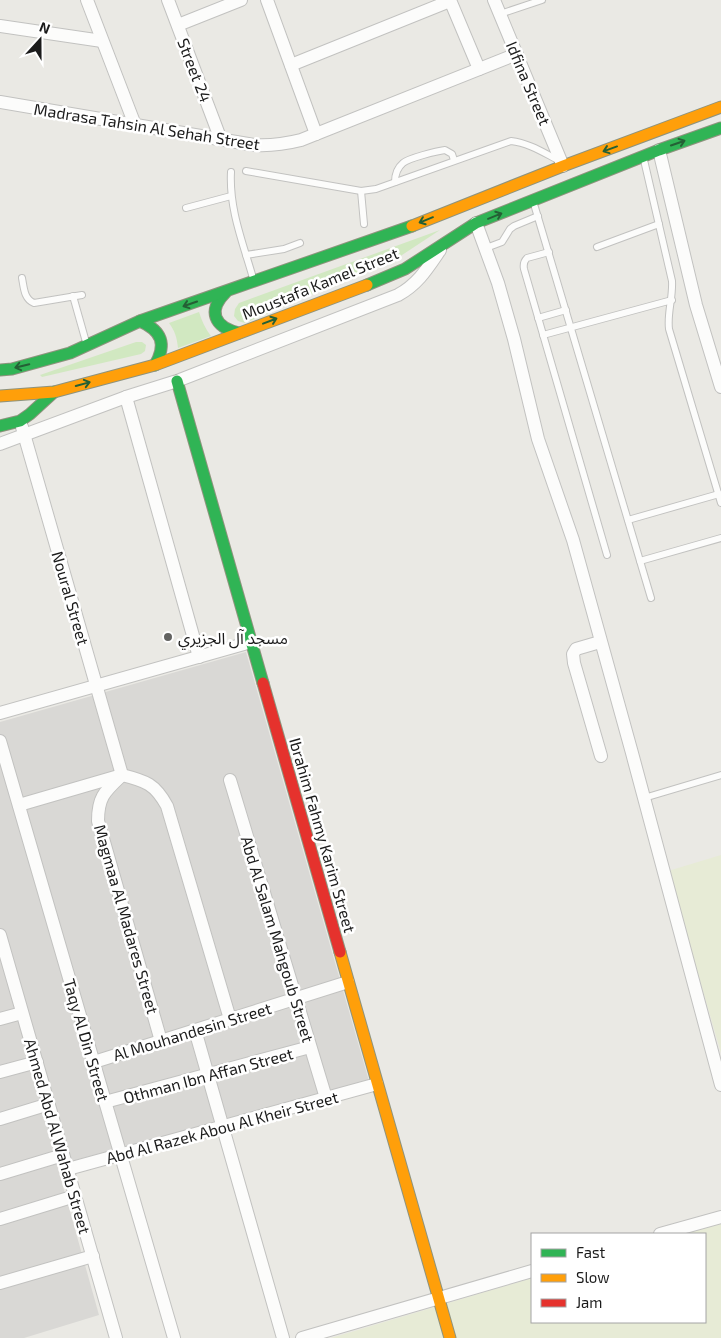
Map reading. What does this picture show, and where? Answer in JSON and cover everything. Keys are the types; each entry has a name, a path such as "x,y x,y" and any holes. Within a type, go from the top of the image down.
{"main road":[{"name":"Moustafa Kamel Street","path":"0,370 34,364 70,353 140,322 396,232 562,164 721,107"},
{"name":"Moustafa Kamel Street","path":"0,396 54,392 155,365 382,279 405,269 476,223 643,156 721,128"},
{"path":"226,292 218,298 214,308 215,317 224,329 229,332 238,333"},
{"path":"140,322 149,324 156,330 161,339 160,357 155,365"},
{"name":"Ibrahim Fahmy Karim Street","path":"177,380 450,1338"},
{"path":"0,426 20,421 54,392"}],"street":[{"path":"87,0 135,125"},
{"name":"Street 24","path":"168,0 221,140"},
{"path":"178,25 240,0"},
{"path":"267,0 316,134"},
{"name":"Idfina Street","path":"494,0 562,164"},
{"path":"291,65 450,1 479,69"},
{"path":"0,26 102,41"},
{"name":"Madrasa Tahsin Al Sehah Street","path":"0,102 221,140 270,146 301,140 517,54"},
{"path":"659,150 696,305 721,387"},
{"path":"476,223 498,284 514,339 538,439 572,540 721,1085"},
{"path":"0,444 177,380 398,295 408,290 417,282 446,243"},
{"path":"126,397 199,657"},
{"name":"Noural Street","path":"20,421 122,775"},
{"path":"0,713 251,642"},
{"path":"600,642 576,649 573,654 601,756"},
{"name":"Taqy Al Din Street","path":"0,741 174,1338"},
{"path":"19,805 122,775 137,778 150,784 160,794 167,806 230,1019"},
{"name":"Magmaa Al Madares Street","path":"122,775 103,795 98,808 98,821 161,1041"},
{"name":"Abd Al Salam Mahgoub Street","path":"230,780 326,1098"},
{"name":"Ahmed Abd Al Wahab Street","path":"0,935 5,970 22,1013 37,1062 116,1338"},
{"name":"Al Mouhandesin Street","path":"94,1062 348,982"},
{"path":"0,1019 22,1013"},
{"path":"196,1030 284,1338"},
{"name":"Othman Ibn Affan Street","path":"105,1102 310,1047"},
{"path":"0,1072 37,1062"},
{"name":"Abd Al Razek Abou Al Kheir Street","path":"68,1169 377,1084"},
{"path":"0,1118 49,1104"},
{"path":"0,1174 63,1155"},
{"path":"0,1219 76,1196"},
{"path":"664,1233 721,1217"},
{"path":"0,1283 93,1256"},
{"path":"302,1338 531,1270"}],"lane":[{"path":"500,14 542,0"},
{"path":"246,171 361,190 376,189 511,141 528,145 562,164"},
{"path":"395,182 398,168 402,163 409,160 445,150 452,154 454,160"},
{"path":"643,156 672,282 672,300 668,319 670,329 721,502"},
{"path":"231,172 231,196 236,220 254,282"},
{"path":"361,190 364,224"},
{"path":"186,208 231,196"},
{"path":"533,200 651,598"},
{"path":"486,248 502,242 514,226 538,216"},
{"path":"597,247 659,224"},
{"path":"246,256 284,249 300,243"},
{"path":"548,252 527,258 524,264 607,555"},
{"path":"22,278 26,296 29,301 34,303 82,295"},
{"path":"73,296 87,346"},
{"path":"543,336 672,300"},
{"path":"538,318 566,310"},
{"path":"628,520 718,494"},
{"path":"640,561 721,538"},
{"path":"644,798 721,775"}],"shaded area":[{"path":"246,652 369,1081 57,1165 99,1315 24,1338 0,1338 0,722"}],"green space":[{"path":"440,230 399,257 245,323 238,321 234,316 235,309 239,303"},
{"path":"199,312 211,336 178,348 173,329 169,323"},
{"path":"136,342 142,342 146,345 145,351 141,354 42,377 40,375"},
{"path":"721,855 721,1053 668,871"},
{"path":"721,1221 721,1338 331,1338 531,1278 531,1323 706,1323 706,1233 681,1233"}],"traffic: fast":[{"path":"367,285 405,269 476,223 659,150 721,128"},
{"path":"0,370 12,369 70,353 140,321 412,226"},
{"path":"226,292 216,306 216,317 224,327 239,333"},
{"path":"140,321 153,329 160,339 161,351 155,365"},
{"path":"177,381 263,683"},
{"path":"0,426 20,421 54,392"}],"traffic: slow":[{"path":"412,226 563,166 721,107"},
{"path":"0,396 54,392 155,365 367,285"},
{"path":"340,952 450,1338"}],"traffic: jam":[{"path":"263,683 340,952"}],"place":[{"name":"مسجد آل الجزيري","path":"168,637"}]}
